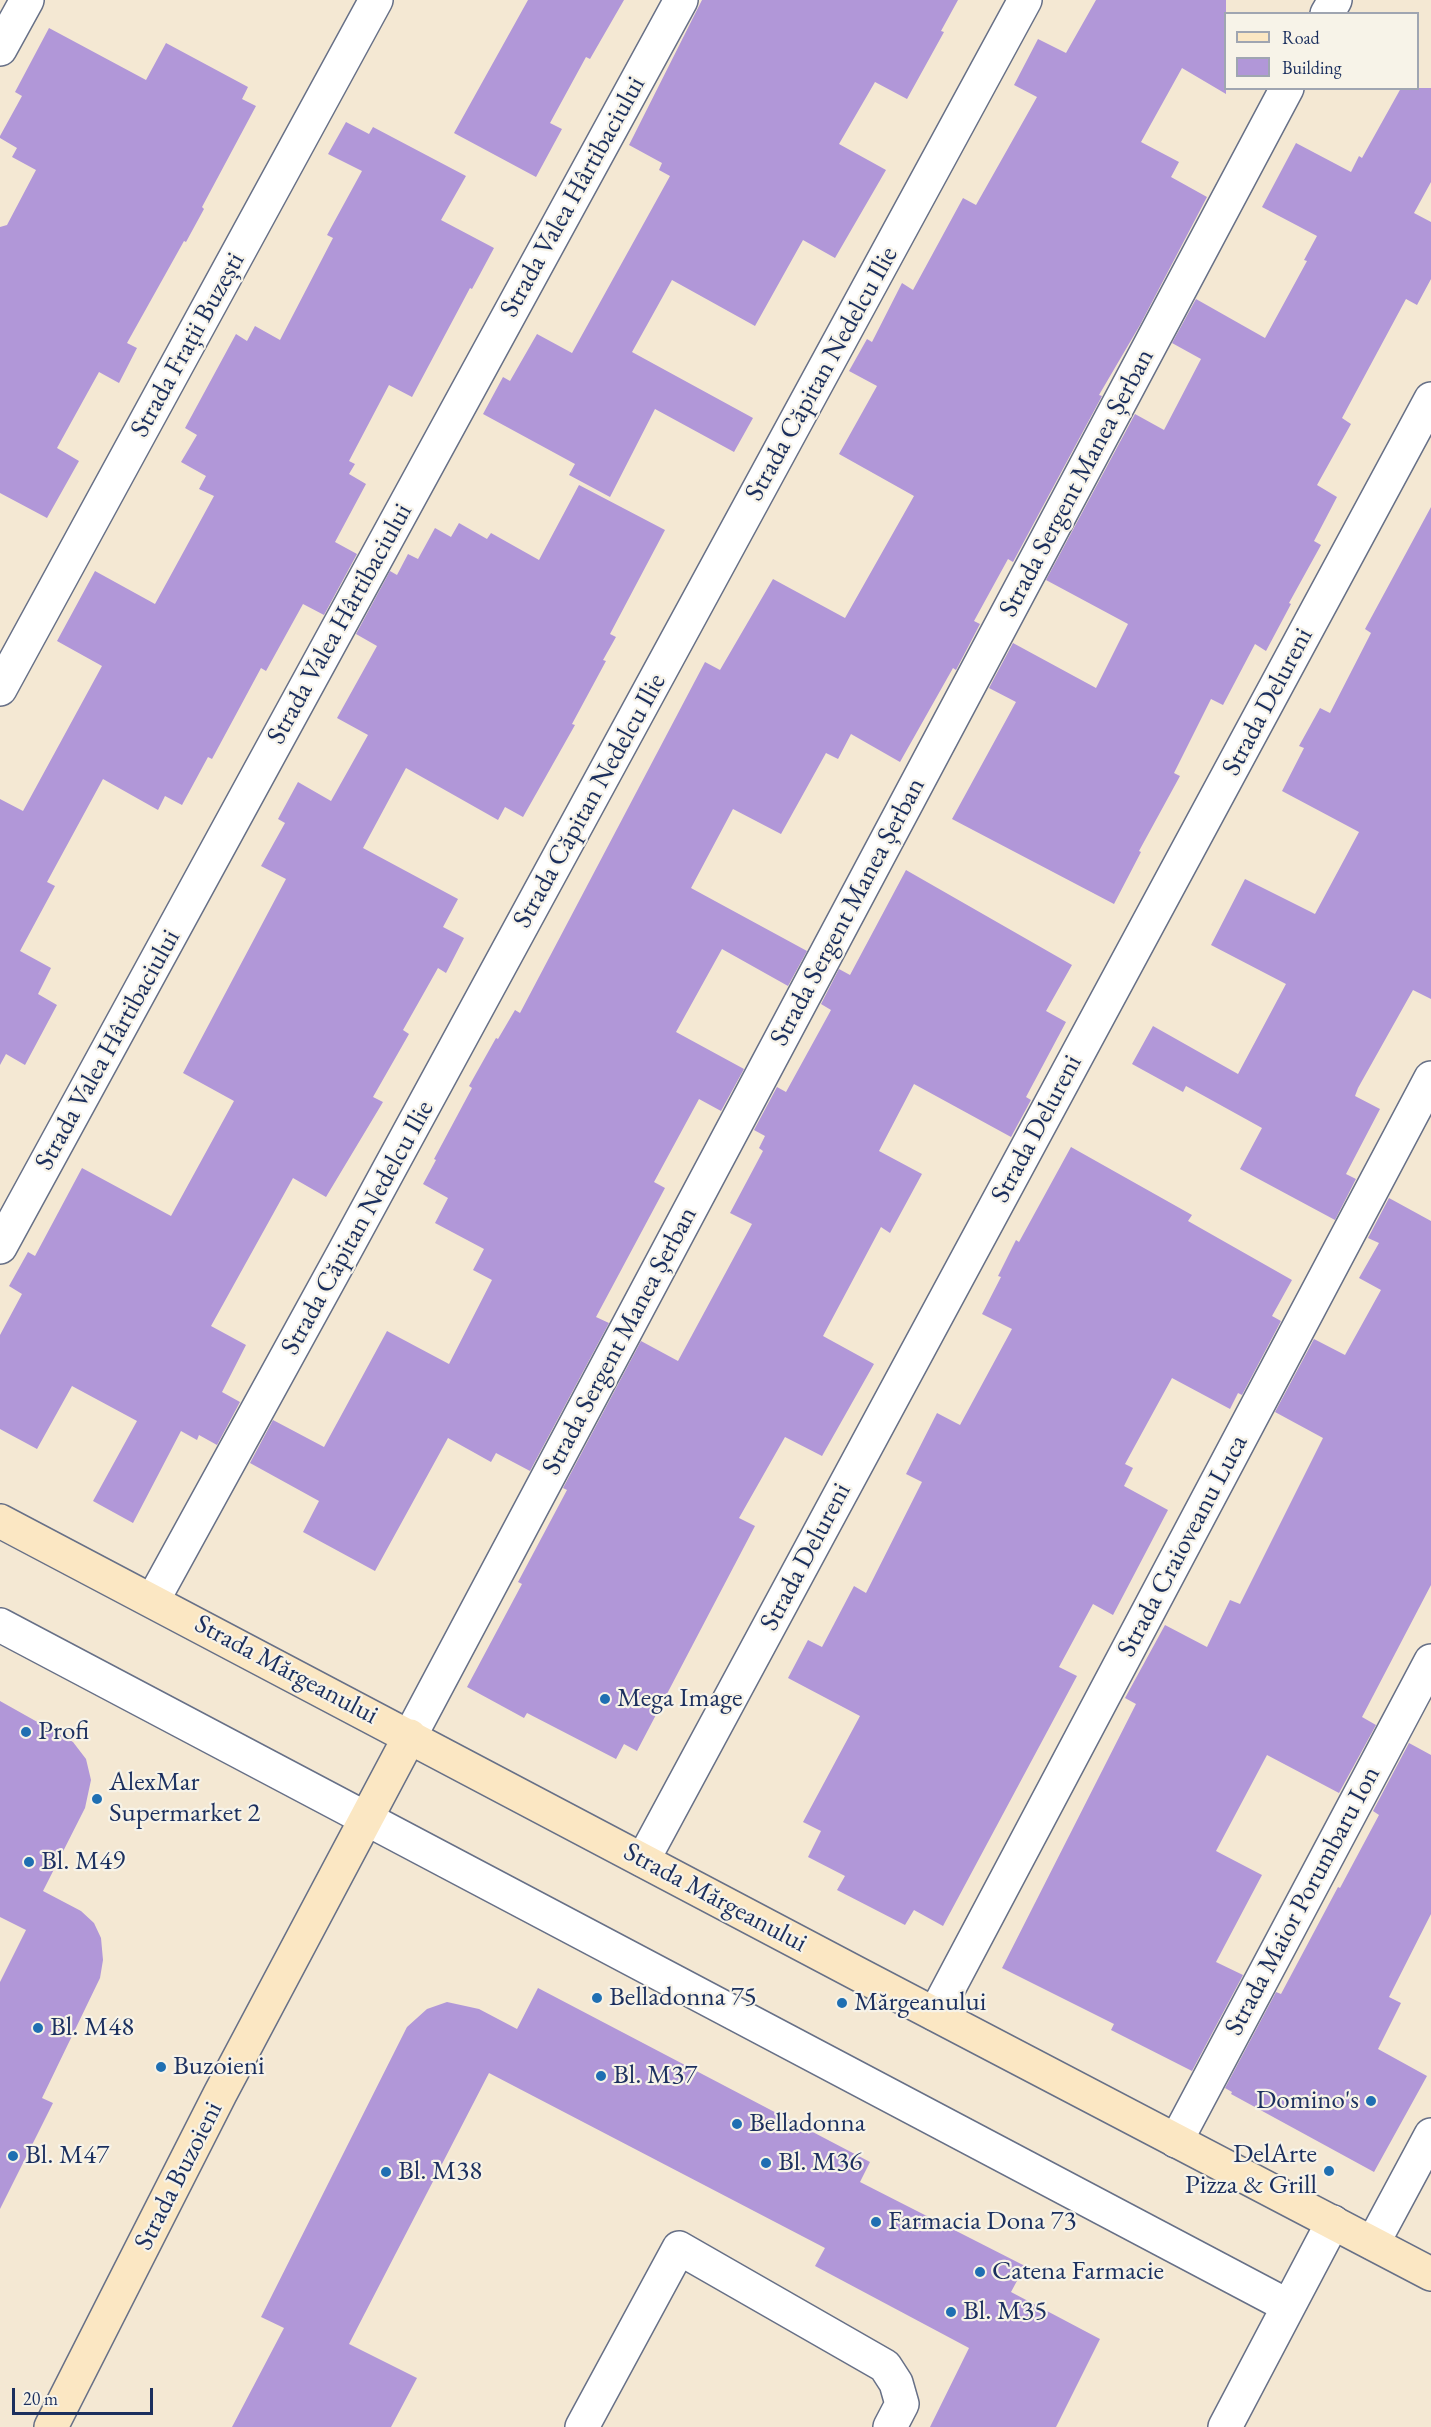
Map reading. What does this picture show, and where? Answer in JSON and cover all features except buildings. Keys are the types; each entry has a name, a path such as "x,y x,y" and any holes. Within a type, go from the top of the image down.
{"street":[{"path":"0,49 27,0"},
{"name":"Strada Frații Buzești","path":"0,690 376,0"},
{"name":"Strada Valea Hârtibaciului","path":"0,1247 681,0"},
{"name":"Strada Căpitan Nedelcu Ilie","path":"153,1600 360,1225 1025,0"},
{"name":"Strada Sergent Manea Șerban","path":"410,1736 1286,90"},
{"name":"Strada Delureni","path":"643,1860 1431,399"},
{"name":"Strada Craioveanu Luca","path":"935,2014 1431,1077"},
{"name":"Strada Mărgeanului","path":"0,1521 1431,2274"},
{"path":"0,1625 1288,2306"},
{"name":"Strada Maior Porumbaru Ion","path":"1176,2141 1431,1661"},
{"name":"Strada Buzoieni","path":"51,2427 215,2105 410,1736"},
{"path":"1373,2243 1431,2135"},
{"path":"1225,2427 1333,2222"},
{"path":"582,2427 679,2248 885,2366 896,2383 902,2404 890,2427"}],"place":[{"name":"Mega Image","path":"605,1699"},
{"name":"Profi","path":"26,1732"},
{"name":"AlexMar Supermarket 2","path":"97,1799"},
{"name":"Bl. M49","path":"29,1862"},
{"name":"Belladonna 75","path":"597,1998"},
{"name":"Mărgeanului","path":"842,2003"},
{"name":"Bl. M48","path":"38,2028"},
{"name":"Buzoieni","path":"161,2067"},
{"name":"Bl. M37","path":"601,2076"},
{"name":"Domino's","path":"1371,2101"},
{"name":"Belladonna","path":"737,2124"},
{"name":"Bl. M47","path":"13,2156"},
{"name":"Bl. M36","path":"766,2163"},
{"name":"DelArte Pizza & Grill","path":"1329,2171"},
{"name":"Bl. M38","path":"386,2172"},
{"name":"Farmacia Dona 73","path":"876,2222"},
{"name":"Catena Farmacie","path":"980,2272"},
{"name":"Bl. M35","path":"951,2312"}]}
